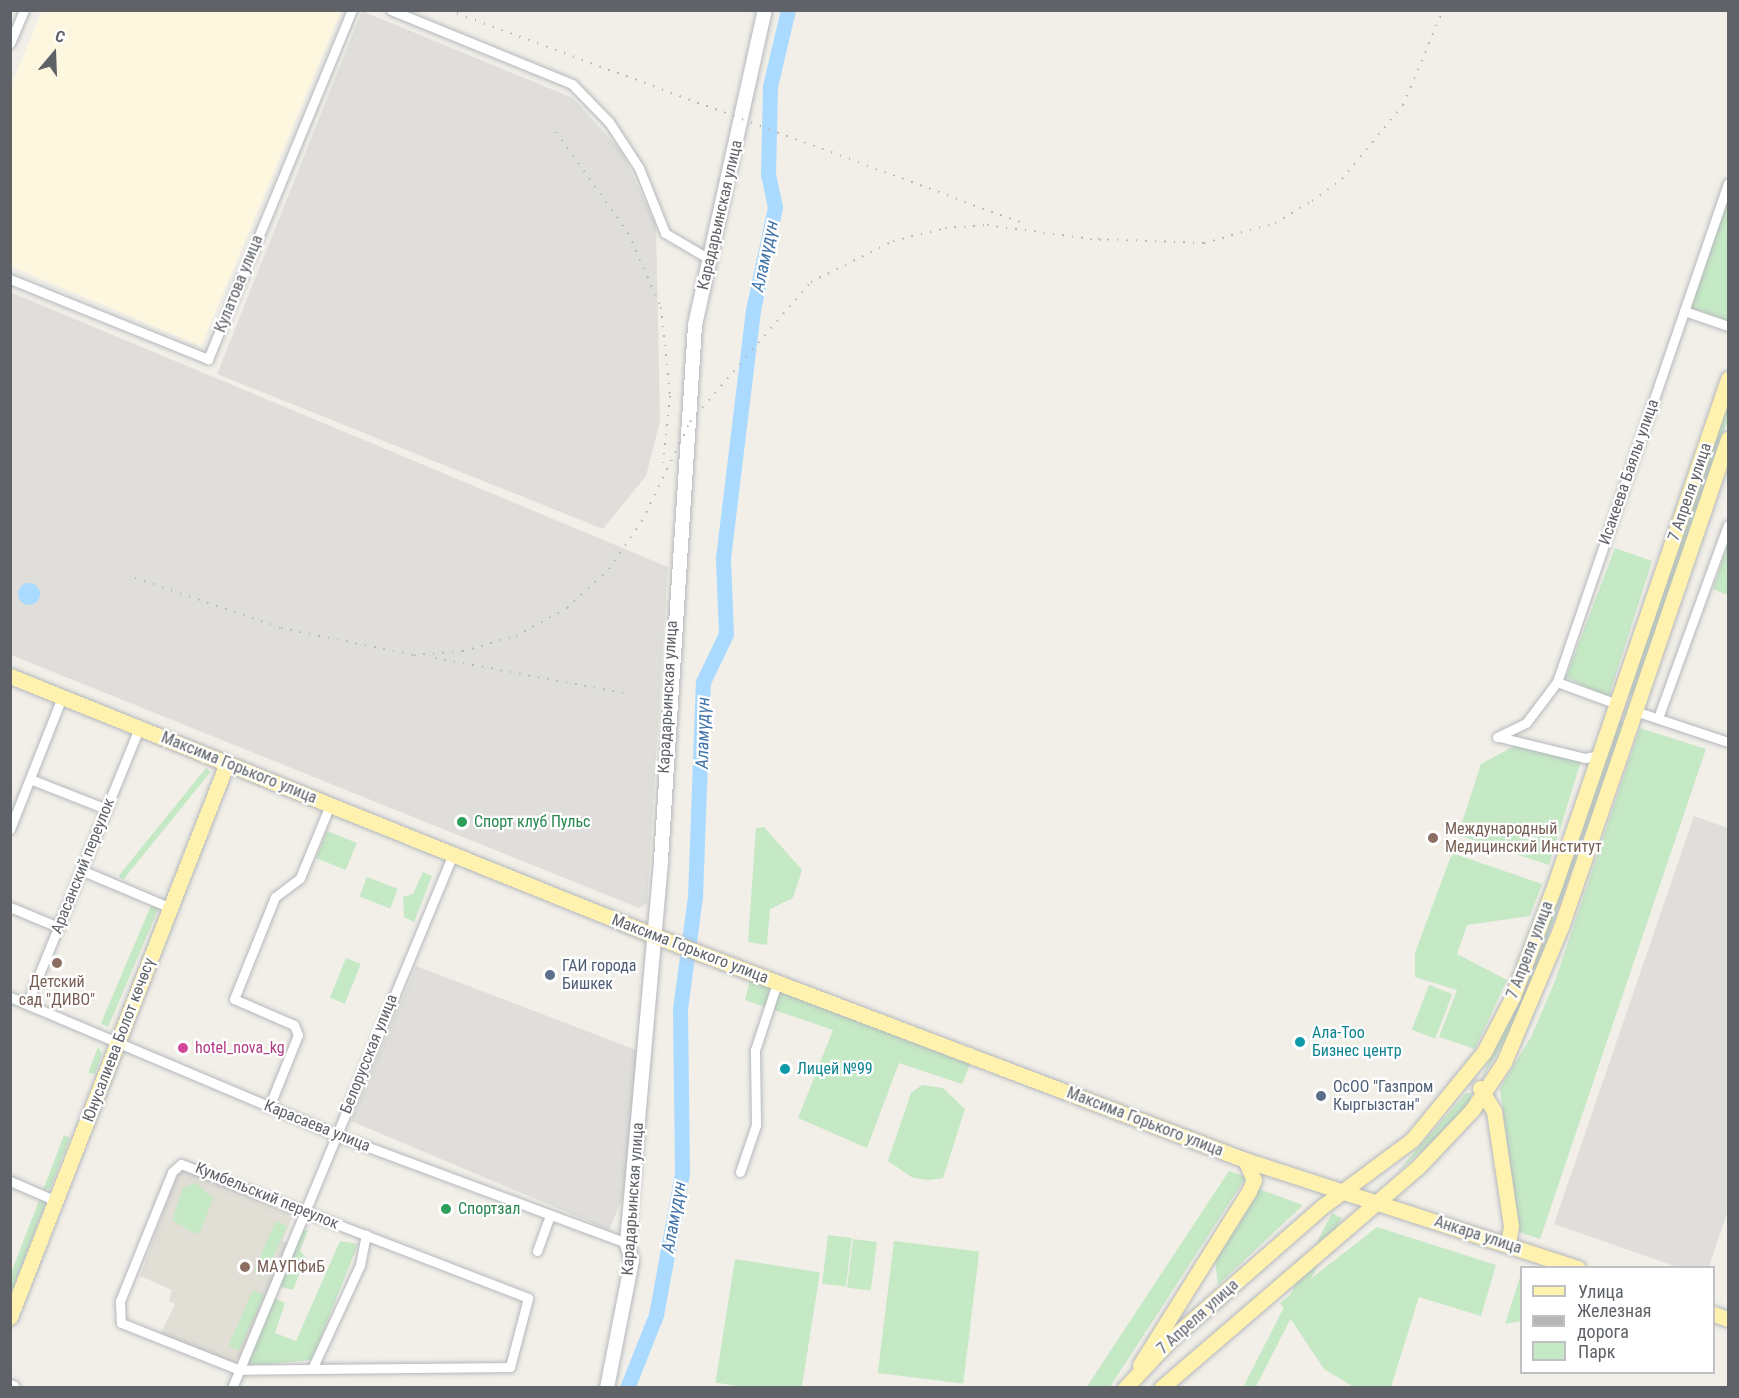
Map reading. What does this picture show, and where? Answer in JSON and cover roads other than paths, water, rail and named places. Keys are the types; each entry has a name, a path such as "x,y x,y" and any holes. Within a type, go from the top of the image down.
{"main road":[{"name":"7 Апреля улица","path":"1125,1388 1137,1374 1323,1206 1345,1194 1412,1140 1467,1077 1513,996 1617,704 1728,379"},
{"name":"7 Апреля улица","path":"1161,1388 1377,1204 1437,1149 1485,1092 1539,988 1728,439"},
{"name":"Максима Горького улица","path":"10,676 710,957 1245,1160 1377,1204"},
{"path":"1617,704 1635,711"},
{"name":"Юнусалиева Болот көчөсү","path":"10,1317 227,763"},
{"path":"1467,1077 1485,1092 1494,1111 1511,1226 1508,1244"},
{"path":"1156,1388 1137,1374 1149,1345 1249,1191 1254,1180 1245,1160"},
{"name":"Анкара улица","path":"1377,1204 1572,1266"}],"street":[{"path":"10,43 24,10"},
{"name":"Кулатова улица","path":"10,279 208,359 352,10"},
{"path":"391,10 572,84 609,122 639,168 665,233 709,259"},
{"name":"Карадарьинская улица","path":"607,1388 632,1261 627,1243 652,934 695,326 765,10"},
{"name":"Исакеева Баялы улица","path":"1599,755 1585,758 1497,736 1526,723 1557,682 1728,183"},
{"path":"1684,311 1728,326"},
{"path":"1658,718 1728,525"},
{"path":"1557,682 1617,704"},
{"path":"10,829 62,697"},
{"path":"1635,711 1728,742"},
{"name":"Арасанский переулок","path":"27,1004 139,728"},
{"path":"30,778 106,809"},
{"path":"269,1107 298,1035 294,1025 234,999 274,897 300,878 330,805"},
{"name":"Белорусская улица","path":"232,1388 303,1211 453,854"},
{"path":"81,870 171,908"},
{"path":"10,907 58,927"},
{"path":"740,1172 756,1125 755,1050 777,982"},
{"name":"Карасаева улица","path":"10,997 336,1135 627,1243"},
{"name":"Кумбельский переулок","path":"181,1164 303,1211 528,1298 510,1367 240,1370 121,1323 120,1301 172,1172 181,1164"},
{"path":"10,1181 56,1201"},
{"path":"537,1251 550,1216"},
{"path":"312,1369 360,1265 366,1235"}],"water":[{"path":"29,583 37,586 40,594 37,602 29,605 21,602 18,594 21,586"}],"waterway":[{"name":"Аламүдүн","path":"627,1388 656,1315 682,1173 680,1009 695,897 703,682 726,634 723,558 753,310 775,207 768,174 770,86 788,10"}],"railway":[{"path":"448,10 1022,223"},
{"path":"1098,239 1204,243 1275,223 1312,201 1342,179 1403,105 1443,10"},
{"path":"556,132 628,233 661,307 670,396 663,463"},
{"path":"135,578 281,628 414,655 463,651 516,636 567,608 609,569 642,521 690,422 811,282 893,241 945,228 987,225 1106,241"},
{"path":"435,658 624,693"}],"place":[{"name":"Спорт клуб Пульс","path":"462,822"},
{"name":"Международный Медицинский Институт","path":"1433,838"},
{"name":"Детский сад \"ДИВО\"","path":"57,963"},
{"name":"ГАИ города Бишкек","path":"550,975"},
{"name":"Ала-Тоо Бизнес центр","path":"1300,1042"},
{"name":"hotel_nova_kg","path":"183,1048"},
{"name":"Лицей №99","path":"785,1069"},
{"name":"ОсОО \"Газпром Кыргызстан\"","path":"1321,1096"},
{"name":"Спортзал","path":"446,1209"},
{"name":"МАУПФиБ","path":"245,1267"}]}
